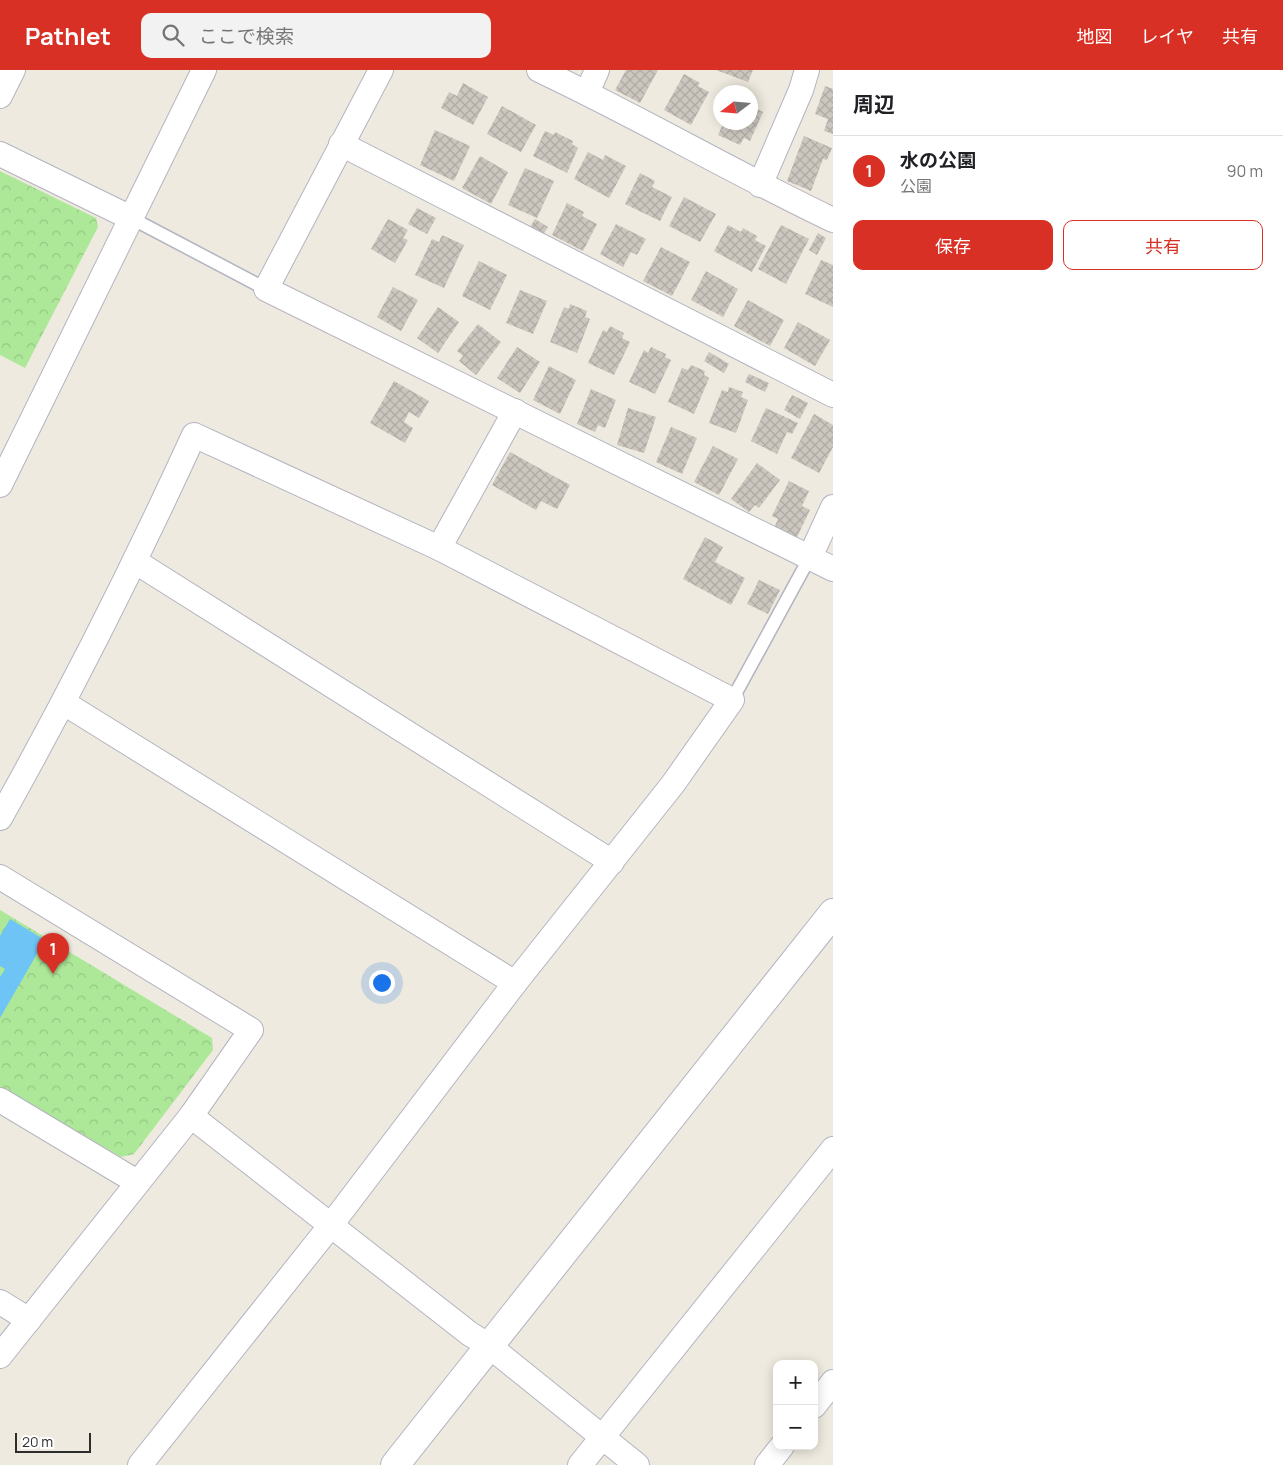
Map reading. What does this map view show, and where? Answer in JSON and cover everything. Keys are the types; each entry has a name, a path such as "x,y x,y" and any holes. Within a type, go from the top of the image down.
{"street":[{"path":"0,96 13,70"},
{"path":"0,485 204,70"},
{"path":"381,70 266,289 833,569"},
{"path":"540,70 760,185 833,220"},
{"path":"587,93 597,70"},
{"path":"760,185 801,90 807,70"},
{"path":"341,144 833,395"},
{"path":"0,154 131,218"},
{"path":"438,548 515,411"},
{"path":"0,818 64,704 136,562 194,435 438,548 732,700 673,784 516,983 331,1225 140,1465"},
{"path":"810,556 833,507"},
{"path":"136,562 612,862"},
{"path":"64,704 516,983"},
{"path":"0,877 251,1030 191,1116 0,1356"},
{"path":"395,1465 488,1345 833,913"},
{"path":"0,1100 137,1182"},
{"path":"191,1116 470,1334 488,1345 637,1465"},
{"path":"580,1465 833,1149"},
{"path":"0,1302 29,1320"},
{"path":"815,1405 833,1382"},
{"path":"768,1465 779,1450"}],"lane":[{"path":"131,218 266,289"},
{"path":"732,700 810,556"}],"green space":[{"path":"0,171 96,218 98,227 25,368 0,355"},
{"path":"0,910 212,1038 213,1050 134,1154 121,1157 0,1087"}],"water":[{"path":"10,919 45,940 0,1018 0,977 5,969 0,966 0,936"}],"building":[{"path":"626,70 658,70 640,103 615,90"},
{"path":"716,70 753,70 748,82"},
{"path":"684,74 700,83 698,86 709,92 691,125 664,110"},
{"path":"463,83 488,97 473,125 441,108 449,92 457,96"},
{"path":"825,86 833,89 833,134 824,131 828,119 815,114"},
{"path":"502,106 536,125 521,152 487,134"},
{"path":"758,110 763,112 758,123"},
{"path":"435,130 470,146 454,181 420,165"},
{"path":"720,130 755,130 750,141 744,138 740,145 718,135"},
{"path":"545,131 554,135 555,132 573,141 572,144 578,148 567,173 533,156"},
{"path":"804,136 832,148 827,160 823,159 811,191 787,181"},
{"path":"588,152 603,160 605,155 626,166 609,198 574,179"},
{"path":"480,156 508,172 491,204 462,188"},
{"path":"525,168 554,181 537,218 508,205"},
{"path":"640,173 655,181 652,187 672,197 660,221 625,204"},
{"path":"684,197 716,214 700,242 669,226"},
{"path":"567,203 584,212 582,216 597,224 583,251 552,235"},
{"path":"417,208 436,218 427,234 408,224"},
{"path":"388,219 408,230 403,238 408,240 395,263 371,249"},
{"path":"535,219 548,227 543,235 530,227"},
{"path":"616,224 646,239 637,255 631,252 623,267 600,254"},
{"path":"728,225 741,232 743,228 757,236 755,240 766,246 752,272 714,251"},
{"path":"781,225 809,239 786,284 758,269"},
{"path":"818,233 826,238 817,255 809,250"},
{"path":"442,235 464,245 444,288 415,275 432,239 439,242"},
{"path":"661,247 690,262 672,296 643,281"},
{"path":"821,260 833,265 833,307 805,294"},
{"path":"479,261 507,275 490,310 462,296"},
{"path":"706,271 738,289 723,317 691,300"},
{"path":"393,287 418,300 401,331 377,317"},
{"path":"520,290 547,301 533,334 506,323"},
{"path":"748,300 784,320 770,346 734,326"},
{"path":"570,304 587,311 585,317 590,319 577,353 550,342 564,307 569,309"},
{"path":"438,307 459,322 438,353 417,338"},
{"path":"798,322 830,340 815,366 784,348"},
{"path":"478,324 501,342 476,375 459,361 463,356 457,351"},
{"path":"610,326 624,333 622,338 630,342 614,375 588,363 603,330 607,332"},
{"path":"517,347 540,362 520,393 497,378"},
{"path":"651,347 666,354 665,357 671,360 655,394 629,382 644,350 648,353"},
{"path":"709,352 729,364 724,373 704,361"},
{"path":"691,365 705,371 704,375 709,378 694,414 668,402 682,368 688,370"},
{"path":"549,366 576,380 560,414 533,400"},
{"path":"749,374 769,383 765,392 745,382"},
{"path":"394,381 429,401 419,418 409,412 404,422 413,428 405,443 370,423"},
{"path":"729,387 743,392 741,397 748,400 736,433 709,423 722,390 728,392"},
{"path":"591,389 616,400 605,428 598,425 595,432 577,424"},
{"path":"792,395 808,403 800,419 784,410"},
{"path":"628,408 656,417 644,453 617,445"},
{"path":"766,408 798,423 792,434 787,432 777,454 751,441"},
{"path":"814,414 833,425 833,447 819,473 791,458"},
{"path":"671,427 697,438 682,474 656,462"},
{"path":"713,446 738,459 719,495 694,482"},
{"path":"510,452 570,485 557,509 541,501 536,510 492,485"},
{"path":"757,463 780,480 759,508 755,505 749,512 731,499"},
{"path":"789,481 809,491 802,506 810,510 797,537 775,526 778,519 772,516"},
{"path":"705,537 723,547 715,562 745,578 731,605 683,579"},
{"path":"759,580 780,590 768,614 747,604"}],"place":[{"name":"水の公園","path":"53,974"}]}
